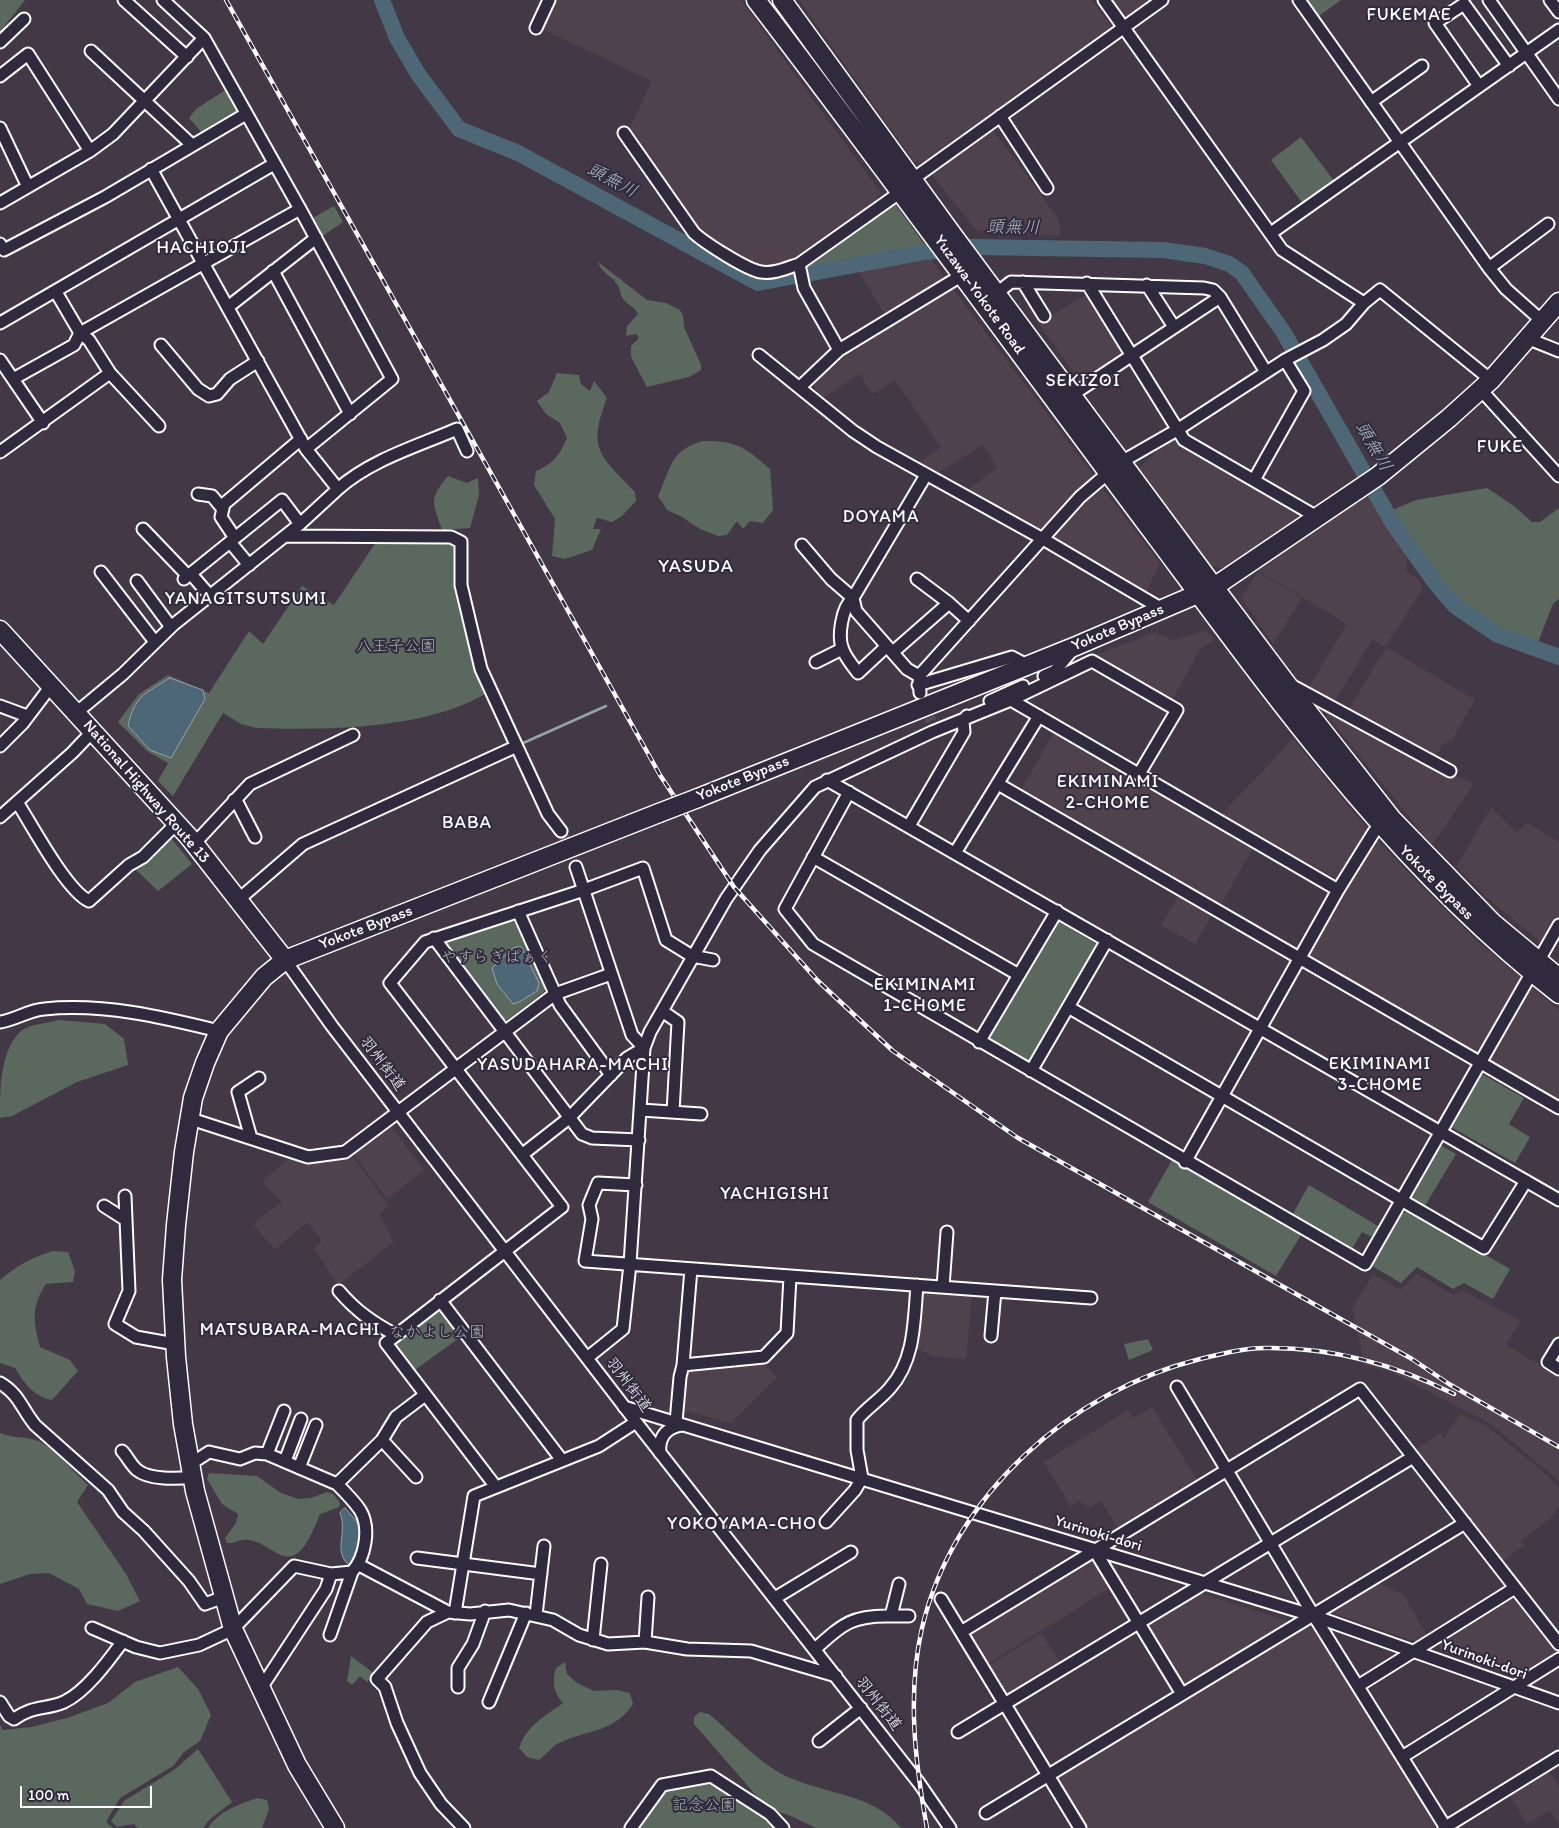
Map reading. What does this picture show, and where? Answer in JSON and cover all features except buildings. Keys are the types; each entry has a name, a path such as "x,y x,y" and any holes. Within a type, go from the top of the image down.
{"highway":[{"name":"Yuzawa-Yokote Road","path":"756,0 907,185"},
{"name":"Yuzawa-Yokote Road","path":"782,0 907,185 944,235 1108,473 1206,590"},
{"name":"Yuzawa-Yokote Road","path":"964,266 997,293 1123,462 1206,590"},
{"path":"1206,590 1371,480 1486,385 1529,339 1559,302"},
{"name":"Yokote Bypass","path":"336,1828 297,1765 258,1686 233,1629 191,1471 180,1403 172,1280 177,1211 188,1118 198,1080 220,1031 264,977 285,960 698,798 1027,666 1206,590"},
{"name":"Yokote Bypass","path":"1206,590 1285,682 1392,819 1493,922 1559,994"},
{"name":"Yokote Bypass","path":"1206,590 1300,729 1380,826 1450,899 1535,967 1559,978"},
{"name":"National Highway Route 13","path":"0,630 177,823 285,960"}],"street":[{"path":"124,0 187,57"},
{"path":"163,0 204,38 316,238 392,379 350,414 304,444 224,504 221,517 249,565"},
{"path":"536,28 549,0"},
{"path":"1104,0 1282,250 1364,303"},
{"path":"624,133 694,233 706,244 760,272 776,272 800,268 1000,116 1162,0"},
{"path":"1299,0 1488,268 1506,289 1542,321"},
{"path":"1489,0 1559,99"},
{"path":"1550,0 1559,12"},
{"path":"1479,86 1436,23 1464,4 1508,66"},
{"path":"0,42 24,19"},
{"path":"1271,233 1559,30"},
{"path":"0,202 90,151 113,134 204,38"},
{"path":"90,50 192,145"},
{"path":"0,76 28,54 90,151"},
{"path":"1371,102 1422,66"},
{"path":"0,244 4,250 105,197 246,114"},
{"path":"1000,116 1047,188"},
{"path":"0,128 28,187"},
{"path":"0,323 274,164"},
{"path":"151,169 304,444 338,489"},
{"path":"13,379 74,345 80,333 300,209"},
{"path":"1488,268 1548,224"},
{"path":"228,307 316,238"},
{"path":"800,387 839,350 964,266"},
{"path":"800,268 804,288 839,350"},
{"path":"273,271 350,414"},
{"path":"997,293 1011,282 1147,285 1213,290 1220,297 1266,372"},
{"path":"1023,282 1044,316"},
{"path":"1087,283 1184,440 1317,517"},
{"path":"1147,285 1174,327"},
{"path":"1123,462 1177,430 1292,356 1323,340 1346,324 1364,303 1380,290 1486,385 1559,476"},
{"path":"56,292 80,333 89,340 110,373 159,426"},
{"path":"1072,394 1220,297"},
{"path":"1529,339 1559,351"},
{"path":"161,345 198,389 210,396 216,394 230,378 258,361"},
{"path":"759,355 853,431 1162,610"},
{"path":"1254,480 1304,391 1292,356"},
{"path":"0,360 43,423"},
{"path":"0,452 43,423 110,373"},
{"path":"76,713 123,674 171,627 286,536 347,481 382,462 456,429 467,450"},
{"path":"919,685 969,620 1080,497 1108,473"},
{"path":"926,475 849,602 841,629 842,649 858,673 949,603"},
{"path":"198,494 212,496 222,508"},
{"path":"187,577 282,500 300,524"},
{"path":"143,529 187,577 210,596"},
{"path":"286,536 451,537 461,542 461,585 481,669 515,747 548,814 561,832"},
{"path":"802,544 830,579 853,598 856,611 919,685"},
{"path":"101,572 155,642"},
{"path":"917,578 969,620"},
{"path":"137,581 171,627"},
{"path":"909,826 964,732 963,721 972,709 1055,671 1076,646"},
{"path":"816,662 842,649"},
{"path":"919,685 1012,657 1027,666"},
{"path":"587,1358 623,1329 636,1185 644,1048 650,1032 726,898 760,850 805,796 827,780 931,726 963,721 1092,661 1176,710 1139,774"},
{"path":"1285,682 1450,771"},
{"path":"0,746 51,686"},
{"path":"1011,700 1338,890"},
{"path":"0,706 27,716"},
{"path":"955,852 1039,716"},
{"path":"0,817 72,753 93,731"},
{"path":"194,844 250,784 352,735"},
{"path":"238,900 303,844 515,747"},
{"path":"827,780 1559,1200"},
{"path":"998,784 1559,1108"},
{"path":"849,792 785,909 813,944 1185,1162 1365,1264 1559,924"},
{"path":"234,800 238,804 255,837"},
{"path":"17,802 60,871 84,898 89,900 129,865 143,857 177,823"},
{"path":"1185,1162 1338,890 1374,832 1380,826"},
{"path":"813,856 1019,975"},
{"path":"576,867 632,1035 644,1048"},
{"path":"496,1487 386,1343 562,1207 390,983 426,942 434,938 584,890 643,868 666,940 692,956 713,960"},
{"path":"518,911 560,1005 611,1075"},
{"path":"979,1042 1057,911"},
{"path":"434,938 582,1134 592,1138 639,1140"},
{"path":"1031,1071 1107,940"},
{"name":"羽州街道","path":"285,960 398,1112 624,1407 919,1783 950,1828"},
{"path":"188,1118 308,1157 345,1152 555,994 611,974"},
{"path":"1068,1007 1484,1248 1526,1181"},
{"path":"0,1022 12,1020 43,1009 99,1008 167,1017 220,1031"},
{"path":"662,1011 678,1022 673,1112"},
{"path":"523,1154 569,1118 627,1058 644,1048"},
{"path":"251,1138 238,1092 259,1078"},
{"path":"641,1110 701,1114"},
{"path":"636,1185 598,1183 589,1205 592,1219 585,1261 1091,1298"},
{"path":"125,1196 129,1291 116,1324 136,1337 175,1344"},
{"path":"104,1206 126,1220"},
{"path":"944,1287 948,1232"},
{"path":"660,1453 661,1442 667,1431 681,1424 680,1378 683,1366 692,1269"},
{"path":"683,1366 764,1357 787,1334 790,1276"},
{"path":"826,1522 855,1490 862,1478 856,1435 857,1420 890,1389 908,1357 912,1346 917,1285"},
{"path":"339,1291 354,1308 370,1321 396,1335"},
{"path":"991,1336 995,1291"},
{"path":"440,1300 561,1460"},
{"path":"1559,1344 1548,1362 1559,1369"},
{"path":"0,1383 18,1397 27,1415 35,1425 108,1490 123,1512 144,1531 189,1582 205,1604 224,1598"},
{"path":"1177,1387 1314,1616 1445,1828 1559,1757"},
{"path":"961,1632 1360,1389 1559,1644"},
{"path":"337,1484 382,1440 396,1417 425,1395"},
{"name":"Yurinoki-dori","path":"624,1407 1314,1616 1512,1688 1559,1703"},
{"path":"267,1454 284,1411"},
{"path":"285,1462 300,1419"},
{"path":"451,1612 463,1564 474,1496 599,1446 636,1422"},
{"path":"299,1468 316,1425"},
{"path":"382,1440 416,1477"},
{"path":"122,1451 137,1470 146,1474 174,1480 191,1471 209,1452 240,1459 255,1453 267,1454 337,1484 361,1512 365,1538 330,1635"},
{"path":"958,1732 1003,1703 1139,1624 1413,1457"},
{"path":"986,1813 1314,1616 1464,1523"},
{"path":"489,1702 531,1614 541,1574 544,1546"},
{"path":"1095,1551 1182,1694"},
{"path":"775,1598 851,1552"},
{"path":"417,1558 541,1574"},
{"path":"593,1640 601,1564"},
{"path":"92,1628 123,1641 160,1653 199,1645 233,1629 294,1566 331,1574 355,1569 451,1612 470,1614 509,1610 553,1620 593,1640 608,1644 644,1642 687,1649 751,1651 836,1676"},
{"path":"258,1686 265,1682 326,1589 331,1574"},
{"path":"891,1616 899,1584"},
{"path":"1358,1686 1516,1588"},
{"path":"644,1642 648,1597"},
{"path":"941,1599 1080,1828"},
{"path":"458,1688 458,1668 473,1644 486,1611"},
{"path":"451,1612 427,1622 377,1679 385,1687 397,1724 420,1773 441,1804 464,1828"},
{"path":"815,1649 855,1619 865,1616 909,1616"},
{"path":"0,1702 9,1716 14,1719 24,1712 67,1701 102,1670 123,1641"},
{"path":"1402,1757 1559,1659"},
{"path":"819,1741 861,1708"},
{"path":"631,1828 662,1784 711,1776 770,1814 783,1828"}],"shaded area":[{"path":"557,0 741,0 881,193 871,205 783,267 767,268 736,256 702,237 627,133 652,81 542,29 553,3"},
{"path":"799,0 1092,0 1110,24 1109,29 921,163 914,162"},
{"path":"1111,0 1148,0 1124,18"},
{"path":"993,130 1057,217 1061,227 1059,236 976,230 931,174"},
{"path":"928,256 1094,476 1040,532 967,490 997,468 983,445 936,474 917,464 941,447 895,380 873,394 859,374 822,399 814,386 815,381 846,356 892,326 857,269"},
{"path":"1088,294 1126,355 1082,384 1038,323"},
{"path":"1171,438 1303,517 1224,568 1210,566 1139,468"},
{"path":"1103,489 1160,563 1145,595 1049,539 1080,505 1087,504 1087,501"},
{"path":"1371,492 1408,549 1406,571 1418,578 1423,589 1385,647 1358,631 1372,640 1334,703 1309,687 1347,624 1257,570"},
{"path":"1258,572 1302,598 1273,644 1241,598"},
{"path":"1206,630 1215,640 1200,649 1173,699 1095,655 1155,632 1173,640"},
{"path":"1386,647 1475,700 1452,740 1443,744 1434,759 1348,711"},
{"path":"1329,710 1450,778 1453,774 1474,784 1432,845 1326,714"},
{"path":"1054,732 1253,848 1219,908 1217,907 1195,944 1161,925 1183,888 1019,793"},
{"path":"1293,739 1368,830 1415,880 1476,940 1559,1010 1559,1103 1306,958 1348,885 1221,815"},
{"path":"1491,807 1517,833 1526,822 1559,842 1559,916 1543,944 1485,896 1457,866"},
{"path":"389,1124 424,1170 387,1199 352,1152"},
{"path":"351,1154 389,1206 379,1214 394,1242 338,1285 314,1248 322,1241 307,1222 275,1250 253,1224 281,1202 262,1181 290,1158 310,1163"},
{"path":"1373,1274 1401,1290 1417,1274 1454,1295 1462,1290 1521,1321 1506,1345 1559,1376 1559,1481 1490,1423 1391,1372 1365,1365 1352,1309"},
{"path":"921,1291 972,1295 966,1359 932,1356 916,1348"},
{"path":"762,1362 777,1378 731,1423 681,1410 682,1384 688,1369"},
{"path":"1152,1407 1199,1483 1120,1532 1101,1501 1090,1508 1079,1501 1071,1507 1044,1462 1128,1410 1133,1418"},
{"path":"1460,1414 1487,1426 1542,1471 1559,1488 1559,1507 1552,1517 1520,1541 1524,1545 1502,1562 1416,1449 1441,1433 1444,1438"},
{"path":"1088,1561 1094,1561 1110,1588 988,1664 971,1638 972,1632"},
{"path":"1377,1582 1404,1595 1427,1636 1417,1642 1330,1612"},
{"path":"1198,1592 1288,1621 1288,1624 1183,1688 1145,1625"},
{"path":"1514,1597 1558,1654 1520,1678 1440,1650 1439,1643"},
{"path":"1303,1626 1317,1630 1436,1825 1432,1828 1086,1828 1055,1778"},
{"path":"1041,1633 1062,1665 1008,1697 988,1666"},
{"path":"1549,1771 1559,1787 1559,1824 1550,1810 1527,1824 1509,1794"}],"green space":[{"path":"0,0 25,0 0,32"},
{"path":"1308,0 1341,0 1319,16"},
{"path":"227,89 238,108 235,115 202,133 189,118 196,109"},
{"path":"1301,137 1334,181 1303,204 1271,160"},
{"path":"893,201 925,245 807,269 805,265"},
{"path":"334,206 343,222 321,237 311,219"},
{"path":"598,262 647,300 666,303 680,310 683,316 684,327 701,365 701,370 689,377 647,387 631,357 631,346 639,338 636,334 626,336 627,326 638,314 624,300 616,283 602,269"},
{"path":"557,373 579,375 581,384 590,391 594,381 607,398 598,429 600,451 605,460 635,492 636,501 622,516 612,522 597,518 593,529 601,529 592,550 565,559 552,556 555,519 534,485 536,471 555,458 567,438 560,423 546,414 537,401 549,392"},
{"path":"703,441 724,442 740,447 770,469 773,510 763,523 750,521 743,529 737,521 727,535 718,536 700,529 667,510 658,496 673,461 684,449"},
{"path":"448,476 467,483 478,478 479,495 470,528 442,530 434,502 437,491"},
{"path":"1487,488 1514,506 1532,522 1540,522 1559,508 1559,599 1553,604 1537,645 1511,635 1470,610 1438,579 1394,518 1392,510 1416,500"},
{"name":"八王子公園","path":"437,539 456,543 487,693 462,705 434,714 405,721 344,728 256,728 241,724 223,713 173,796 158,781 168,763 147,751 118,722 139,694 168,675 209,693 249,631 263,644 302,586 334,605 376,542"},
{"path":"170,837 192,864 158,891 134,868 147,861"},
{"name":"やすらぎぱぁく","path":"510,920 515,922 546,984 544,992 507,1020 502,1019 446,946 447,940"},
{"path":"1059,922 1096,944 1098,950 1034,1061 1027,1063 991,1042 989,1036 1053,924"},
{"path":"59,1020 105,1024 124,1039 128,1065 77,1082 12,1116 0,1118 3,1070 5,1059 14,1039 21,1031 29,1027"},
{"path":"1482,1074 1524,1098 1509,1124 1530,1137 1515,1163 1451,1127"},
{"path":"1440,1145 1456,1154 1423,1209 1407,1200"},
{"path":"1172,1160 1301,1235 1276,1276 1148,1202"},
{"path":"1309,1185 1378,1226 1372,1237 1362,1232 1350,1252 1291,1217"},
{"path":"1409,1211 1510,1269 1493,1299 1464,1283 1453,1289 1417,1267 1401,1283 1372,1266 1403,1213"},
{"path":"53,1251 68,1252 75,1271 73,1282 46,1284 36,1307 36,1329 40,1347 70,1360 78,1371 52,1400 35,1393 15,1368 0,1363 0,1280 25,1262"},
{"name":"なかよし公園","path":"438,1310 444,1311 462,1336 412,1372 395,1348 397,1342"},
{"path":"1148,1339 1153,1350 1129,1360 1124,1344"},
{"path":"0,1433 38,1441 56,1454 88,1485 77,1502 126,1574 140,1601 118,1611 87,1604 79,1589 49,1573 30,1574 0,1584"},
{"path":"209,1473 257,1476 281,1493 299,1499 311,1498 327,1492 333,1494 340,1503 339,1507 320,1514 303,1548 291,1556 280,1555 254,1541 243,1540 227,1543 225,1538 236,1523 238,1514 222,1504 207,1479"},
{"path":"351,1656 375,1674 367,1682 360,1676 352,1685 347,1681"},
{"path":"565,1662 567,1674 577,1683 594,1691 616,1690 630,1693 633,1704 625,1714 608,1726 557,1744 539,1760 527,1757 519,1748 526,1734 537,1722 563,1703 555,1691 554,1678 556,1668"},
{"path":"178,1667 198,1689 211,1715 200,1741 184,1752 173,1766 120,1798 106,1822 113,1828 0,1828 0,1725 3,1730 31,1727 67,1718 108,1703 135,1682"},
{"path":"700,1712 709,1714 752,1753 780,1773 795,1780 860,1800 876,1807 901,1828 816,1828 791,1816 767,1808 694,1724 694,1717"},
{"path":"198,1749 232,1802 210,1819 203,1828 138,1828 134,1824 117,1827 111,1821 124,1801 174,1770"},
{"name":"記念公園","path":"712,1783 771,1821 777,1828 638,1828 669,1787"},
{"path":"258,1798 267,1800 269,1809 262,1828 208,1828 224,1813"}],"water":[{"path":"170,678 203,690 205,699 171,758 150,750 128,726 134,708 142,696"},
{"path":"521,947 539,983 537,991 513,1004 497,984 492,968 513,948"},
{"path":"345,1508 360,1525 358,1557 350,1566 342,1555 341,1548 342,1520 340,1513"}],"waterway":[{"name":"頭無川","path":"382,0 397,38 418,74 459,129 518,153 758,283 925,252 971,247 1163,250 1205,256 1229,264 1242,273 1284,333 1392,522 1433,580 1455,606 1498,635 1559,657"},
{"path":"521,744 606,706"}],"tunnel":[{"path":"923,702 931,721"},
{"path":"561,831 576,867"}],"railway":[{"path":"226,0 660,775 734,887 818,981 893,1051 1018,1138 1412,1359 1449,1384 1559,1447"},
{"path":"927,1828 916,1753 914,1728 915,1678 922,1628 938,1580 960,1534 990,1493 1024,1456 1064,1423 1106,1396 1152,1374 1200,1359 1257,1348 1290,1348 1362,1359 1409,1374 1454,1394"}],"district":[{"name":"FUKEMAE","path":"1409,15"},
{"name":"HACHIOJI","path":"202,248"},
{"name":"SEKIZOI","path":"1083,381"},
{"name":"FUKE","path":"1500,447"},
{"name":"DOYAMA","path":"881,517"},
{"name":"YASUDA","path":"696,567"},
{"name":"YANAGITSUTSUMI","path":"246,599"},
{"name":"EKIMINAMI 2-CHOME","path":"1108,792"},
{"name":"BABA","path":"467,823"},
{"name":"EKIMINAMI 1-CHOME","path":"925,995"},
{"name":"YASUDAHARA-MACHI","path":"573,1065"},
{"name":"EKIMINAMI 3-CHOME","path":"1380,1074"},
{"name":"YACHIGISHI","path":"775,1194"},
{"name":"MATSUBARA-MACHI","path":"290,1330"},
{"name":"YOKOYAMA-CHO","path":"742,1524"}]}
